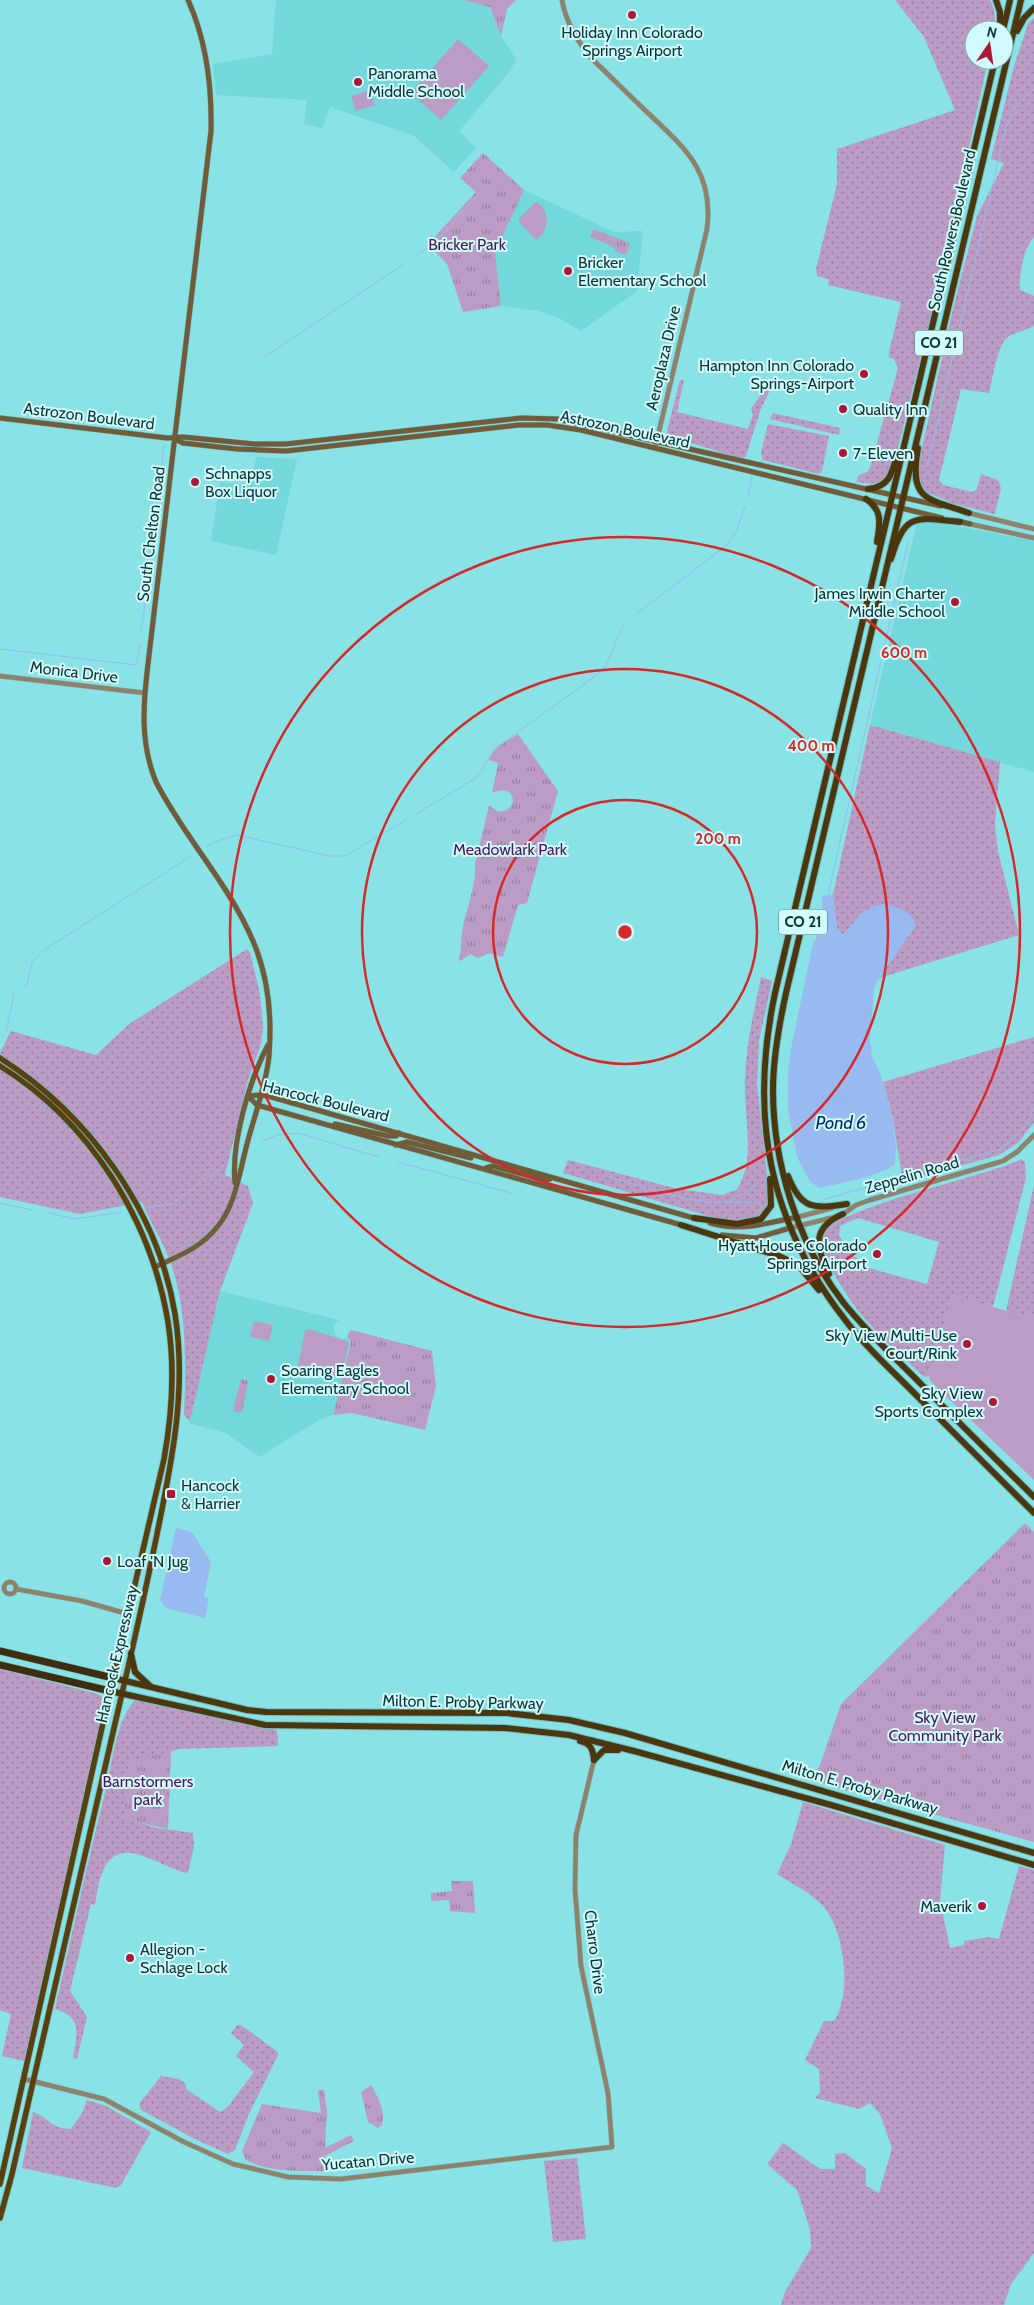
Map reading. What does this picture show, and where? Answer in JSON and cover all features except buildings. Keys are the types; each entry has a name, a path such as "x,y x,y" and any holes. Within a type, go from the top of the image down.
{"highway":[{"path":"996,0 1001,20"},
{"path":"1005,20 1010,0"},
{"name":"South Powers Boulevard","path":"1014,29 1021,0"},
{"path":"1014,38 1024,18 1034,8"},
{"name":"South Powers Boulevard","path":"994,70 870,586 769,1023 764,1060 764,1113 772,1176 786,1219 811,1271 847,1322 1034,1513"},
{"name":"South Powers Boulevard","path":"1004,70 873,620 779,1026 773,1089 777,1138 786,1182 800,1226 813,1253 843,1302 870,1334 1034,1497"},
{"path":"868,489 884,485 891,476 926,350"},
{"path":"927,394 915,468 916,484 925,496 931,500 969,513"},
{"path":"866,499 877,509 880,521 870,586"},
{"path":"873,620 897,541 905,528 910,523 924,518 960,522"},
{"path":"694,1218 744,1224 761,1219 769,1211 772,1194 765,1150 764,1113"},
{"path":"777,1138 787,1174 799,1198 805,1204 817,1208 847,1204"},
{"path":"843,1214 825,1226 821,1231 819,1244 821,1256 843,1302"},
{"path":"681,1225 779,1256 793,1263 804,1272 847,1322"},
{"name":"Milton E. Proby Parkway","path":"0,1651 247,1710 266,1712 498,1713 569,1720 625,1733 1034,1852"},
{"path":"130,1654 135,1672 151,1687"},
{"name":"Milton E. Proby Parkway","path":"0,1665 266,1725 524,1729 569,1735 634,1750 832,1805 1034,1865"},
{"path":"524,1729 530,1733 584,1742 592,1749 594,1760"},
{"path":"594,1760 600,1752 608,1749 627,1752 634,1750"}],"main road":[{"name":"South Chelton Road","path":"155,1266 184,1255 207,1237 224,1217 236,1189 269,1056 268,996 261,962 241,917 156,782 144,740 143,713 145,693 211,132 211,96 206,57 198,24 188,0"},
{"name":"Astrozon Boulevard","path":"0,418 174,438 183,437 254,444 286,444 532,417 571,421 969,513"},
{"name":"Astrozon Boulevard","path":"174,438 184,443 254,451 286,451 535,425 581,430 970,524"},
{"name":"South Chelton Road","path":"236,1189 233,1162 248,1096 268,1045"},
{"name":"Hancock Expressway","path":"0,1058 51,1096 85,1131 104,1154 122,1181 144,1220 162,1264 175,1313 179,1355 180,1401 172,1464 125,1681 34,2081 0,2218"},
{"name":"Hancock Expressway","path":"0,1066 52,1107 95,1154 114,1181 135,1218 155,1266 168,1324 171,1360 170,1415 164,1459 0,2184"},
{"name":"Hancock Boulevard","path":"248,1096 260,1094 694,1218 740,1228 763,1226 798,1217"},
{"name":"Hancock Boulevard","path":"248,1096 257,1106 681,1225 746,1239 790,1228"},
{"path":"322,1123 345,1125 388,1136 396,1136 399,1133"},
{"path":"396,1145 407,1142 456,1156 492,1161"},
{"path":"485,1169 493,1166 545,1180 553,1179 550,1187"},
{"path":"550,1187 558,1183 607,1196 616,1196"}],"street":[{"name":"Aeroplaza Drive","path":"562,0 570,26 581,45 592,59 684,148 698,167 708,196 706,229 655,448"},
{"name":"Astrozon Boulevard","path":"969,513 1034,529"},
{"name":"Astrozon Boulevard","path":"970,524 1034,538"},
{"name":"Monica Drive","path":"0,676 145,693"},
{"name":"Zeppelin Road","path":"790,1228 843,1214 856,1205 1003,1161 1017,1152 1034,1135"},
{"name":"Zeppelin Road","path":"798,1217 847,1204"},
{"path":"847,1204 856,1205"},
{"path":"11,1581 15,1583 16,1589 8,1594 2,1585 11,1581"},
{"path":"16,1589 82,1601 128,1614"},
{"name":"Charro Drive","path":"594,1760 576,1835 575,1889 581,1966 608,2093 612,2147"},
{"name":"Yucatan Drive","path":"24,2079 104,2099 184,2142 233,2164 288,2177 341,2179 612,2147"}],"shaded area":[{"name":"Panorama Middle School","path":"276,0 463,0 490,7 501,36 516,59 511,70 459,131 476,148 454,172 414,136 330,107 322,128 304,124 307,100 216,95 213,64 272,54"},
{"name":"Bricker Elementary School","path":"524,190 614,232 643,231 637,291 581,331 559,318 539,311 501,306 495,252"},
{"path":"256,457 297,459 276,555 211,541 220,482 251,485"},
{"path":"917,522 936,522 1034,541 1034,772 870,725"},
{"name":"Soaring Eagles Elementary School","path":"220,1291 339,1320 334,1324 334,1333 339,1338 349,1339 351,1342 333,1415 319,1420 259,1457 226,1433 189,1423"}],"green space":[{"path":"463,0 516,0 507,9 501,36 490,7"},
{"path":"895,0 990,0 995,20 964,20 964,70 986,70 939,284 896,455 884,479 873,483 856,482 859,475 867,472 870,468 898,368 894,359 889,357 889,352 901,302 828,285 829,279 817,276 816,269 837,184 837,149 955,110 924,37"},
{"path":"1034,18 1034,237 1024,255 1020,290 1034,296 1034,326 1008,337 1004,341 998,354 989,393 961,389 939,480 943,485 972,492 977,489 981,474 998,480 1001,488 995,514 952,503 924,491 918,477 919,462 952,313 977,216 1004,163 991,159 1014,66 1028,24"},
{"path":"458,39 489,66 441,120 411,93"},
{"path":"370,90 375,105 356,111 351,96"},
{"name":"Bricker Park","path":"483,153 524,190 495,252 501,306 463,312 447,264 428,244 476,192 460,178"},
{"path":"536,202 544,210 547,220 544,231 536,240 519,222 519,218"},
{"path":"593,229 630,243 626,255 615,251 614,247 590,237"},
{"path":"680,380 684,380 677,412 748,429 753,414 751,409 766,387 770,390 760,411 746,456 742,459 666,435"},
{"path":"773,413 840,428 839,435 770,419"},
{"path":"768,424 829,436 822,471 819,474 763,460 761,453"},
{"path":"870,725 1000,762 995,824 998,851 1019,935 879,978 915,926 864,911 843,935 837,928 833,895"},
{"name":"Meadowlark Park","path":"518,734 558,791 527,903 518,905 503,957 489,953 478,958 470,954 461,961 459,960 464,922 489,806 497,811 505,811 513,801 509,792 499,790 492,793 498,763 489,760 497,748"},
{"path":"247,949 250,952 260,994 263,1027 261,1044 248,1080 225,1175 248,1186 253,1203 220,1291 190,1421 184,1415 185,1343 178,1290 167,1255 142,1202 80,1214 0,1197 0,1053 11,1031 96,1055 129,1024"},
{"path":"761,977 772,981 759,1041 757,1084 769,1194 766,1209 762,1214 751,1220 729,1222 563,1173 568,1160 678,1189 722,1195 738,1189 747,1158 748,1136 745,1089 747,1053"},
{"path":"1034,1037 1034,1122 1018,1143 999,1155 903,1182 892,1114 883,1082"},
{"path":"1021,1159 1025,1162 1026,1178 993,1307 952,1295 929,1376 924,1377 880,1336 854,1304 830,1266 825,1254 824,1234 834,1224 855,1213","holes":["858,1218 939,1242 927,1284 865,1267 857,1258 852,1256 839,1235 840,1226"]},
{"path":"1034,1185 1034,1319 1006,1311"},
{"name":"Sky View Sports Complex","path":"952,1295 1034,1319 1034,1480 930,1381 929,1376"},
{"path":"254,1321 273,1325 269,1341 250,1337"},
{"path":"309,1329 349,1342 341,1378 323,1373 309,1374 297,1370 305,1331"},
{"path":"351,1330 432,1351 436,1386 425,1430 352,1413 333,1415 351,1342 347,1336"},
{"path":"374,1359 392,1363 403,1376 407,1384 408,1393 405,1411 366,1402 364,1399"},
{"path":"241,1379 248,1381 242,1413 233,1411"},
{"name":"Sky View Community Park","path":"1025,1523 1034,1532 1034,1842 810,1780 820,1765 841,1704"},
{"path":"0,1669 98,1694 105,1699 24,2061 2,2056 11,2014 0,2010"},
{"path":"135,1700 277,1730 278,1746 178,1749 151,1758 124,1818 157,1828 193,1833 194,1846 188,1873 141,1855 130,1853 120,1854 110,1859 99,1883 95,1905 91,1904 70,1991 87,2017 77,2059 73,2058 76,2041 74,2022 64,2012 55,2009 119,1729"},
{"name":"Barnstormers park","path":"171,1751 168,1829 124,1819 129,1762"},
{"path":"803,1802 945,1845 940,1900 950,1948 964,1945 964,1941 989,1937 999,1939 1019,1866 1034,1870 1034,2253 1011,2284 1004,2305 781,2305 785,2292 811,2248 810,2229 797,2190 767,2164 783,2143 820,2169 835,2169 835,2154 845,2153 866,2169 866,2186 879,2193 892,2148 880,2114 870,2103 859,2109 815,2098 820,2092 819,2069 805,2060 824,2021 834,2021 840,2009 843,1995 844,1963 837,1932 824,1907 802,1889 777,1874 791,1844"},
{"path":"451,1881 473,1881 475,1913 450,1911 449,1900 431,1901 431,1893 452,1891"},
{"path":"237,2025 241,2025 278,2052 278,2055 248,2116 235,2150 228,2154 195,2139 141,2110 139,2104 161,2076 179,2079 186,2084 186,2089 220,2112 227,2108 254,2072 236,2056 244,2045 231,2033"},
{"path":"371,2085 379,2099 383,2115 382,2125 378,2128 368,2122 361,2092"},
{"path":"318,2090 324,2090 327,2111 325,2148 351,2135 354,2141 325,2156 324,2171 272,2169 245,2159 242,2151 262,2104 321,2113"},
{"path":"87,2100 106,2106 151,2132 121,2185 116,2188 22,2168 33,2112 58,2127 71,2129 82,2113"},
{"path":"577,2158 586,2239 553,2242 544,2161"}],"water":[{"name":"Pond 6","path":"833,895 837,928 843,935 867,910 881,904 890,905 906,912 912,917 915,925 874,987 870,1041 872,1056 880,1073 892,1114 896,1146 895,1165 849,1182 820,1188 810,1182 797,1157 788,1109 788,1070 813,944 822,926 822,896"},
{"path":"176,1528 192,1532 211,1562 204,1597 209,1598 205,1618 166,1608 160,1600"}],"waterway":[{"path":"927,467 1005,131 1016,108 1034,89"},
{"path":"415,256 434,244 479,193"},
{"path":"264,357 405,263"},
{"path":"148,579 164,446"},
{"path":"748,496 752,477"},
{"path":"635,615 727,545 737,530 745,506"},
{"path":"828,895 908,542"},
{"path":"141,632 147,590"},
{"path":"416,814 476,778 493,750 601,672 625,624"},
{"path":"0,649 136,665 140,644"},
{"path":"206,847 214,842 237,835 329,856 344,856 406,820"},
{"path":"24,987 27,984 32,962 44,950 190,857"},
{"path":"6,1031 14,995"},
{"path":"822,1200 1001,1149 1025,1127 1034,1108"},
{"path":"261,1142 277,1135 298,1133 379,1157"},
{"path":"398,1162 511,1193"},
{"path":"146,1208 172,1204 224,1165"},
{"path":"606,1176 678,1197 707,1202 760,1203"},
{"path":"729,1202 756,1185"},
{"path":"0,1203 32,1210"},
{"path":"48,1213 75,1219 121,1212"}],"place":[{"name":"Holiday Inn Colorado Springs Airport","path":"632,15"},
{"name":"Panorama Middle School","path":"358,82"},
{"name":"Bricker Elementary School","path":"568,271"},
{"name":"Hampton Inn Colorado Springs-Airport","path":"864,374"},
{"name":"Quality Inn","path":"843,409"},
{"name":"7-Eleven","path":"843,453"},
{"name":"Schnapps Box Liquor","path":"195,482"},
{"name":"James Irwin Charter Middle School","path":"955,602"},
{"name":"Hyatt House Colorado Springs Airport","path":"877,1254"},
{"name":"Sky View Multi-Use Court/Rink","path":"967,1344"},
{"name":"Soaring Eagles Elementary School","path":"271,1379"},
{"name":"Sky View Sports Complex","path":"993,1402"},
{"name":"Hancock & Harrier","path":"171,1494"},
{"name":"Loaf 'N Jug","path":"107,1561"},
{"name":"Maverik","path":"982,1906"},
{"name":"Allegion - Schlage Lock","path":"130,1958"}]}
